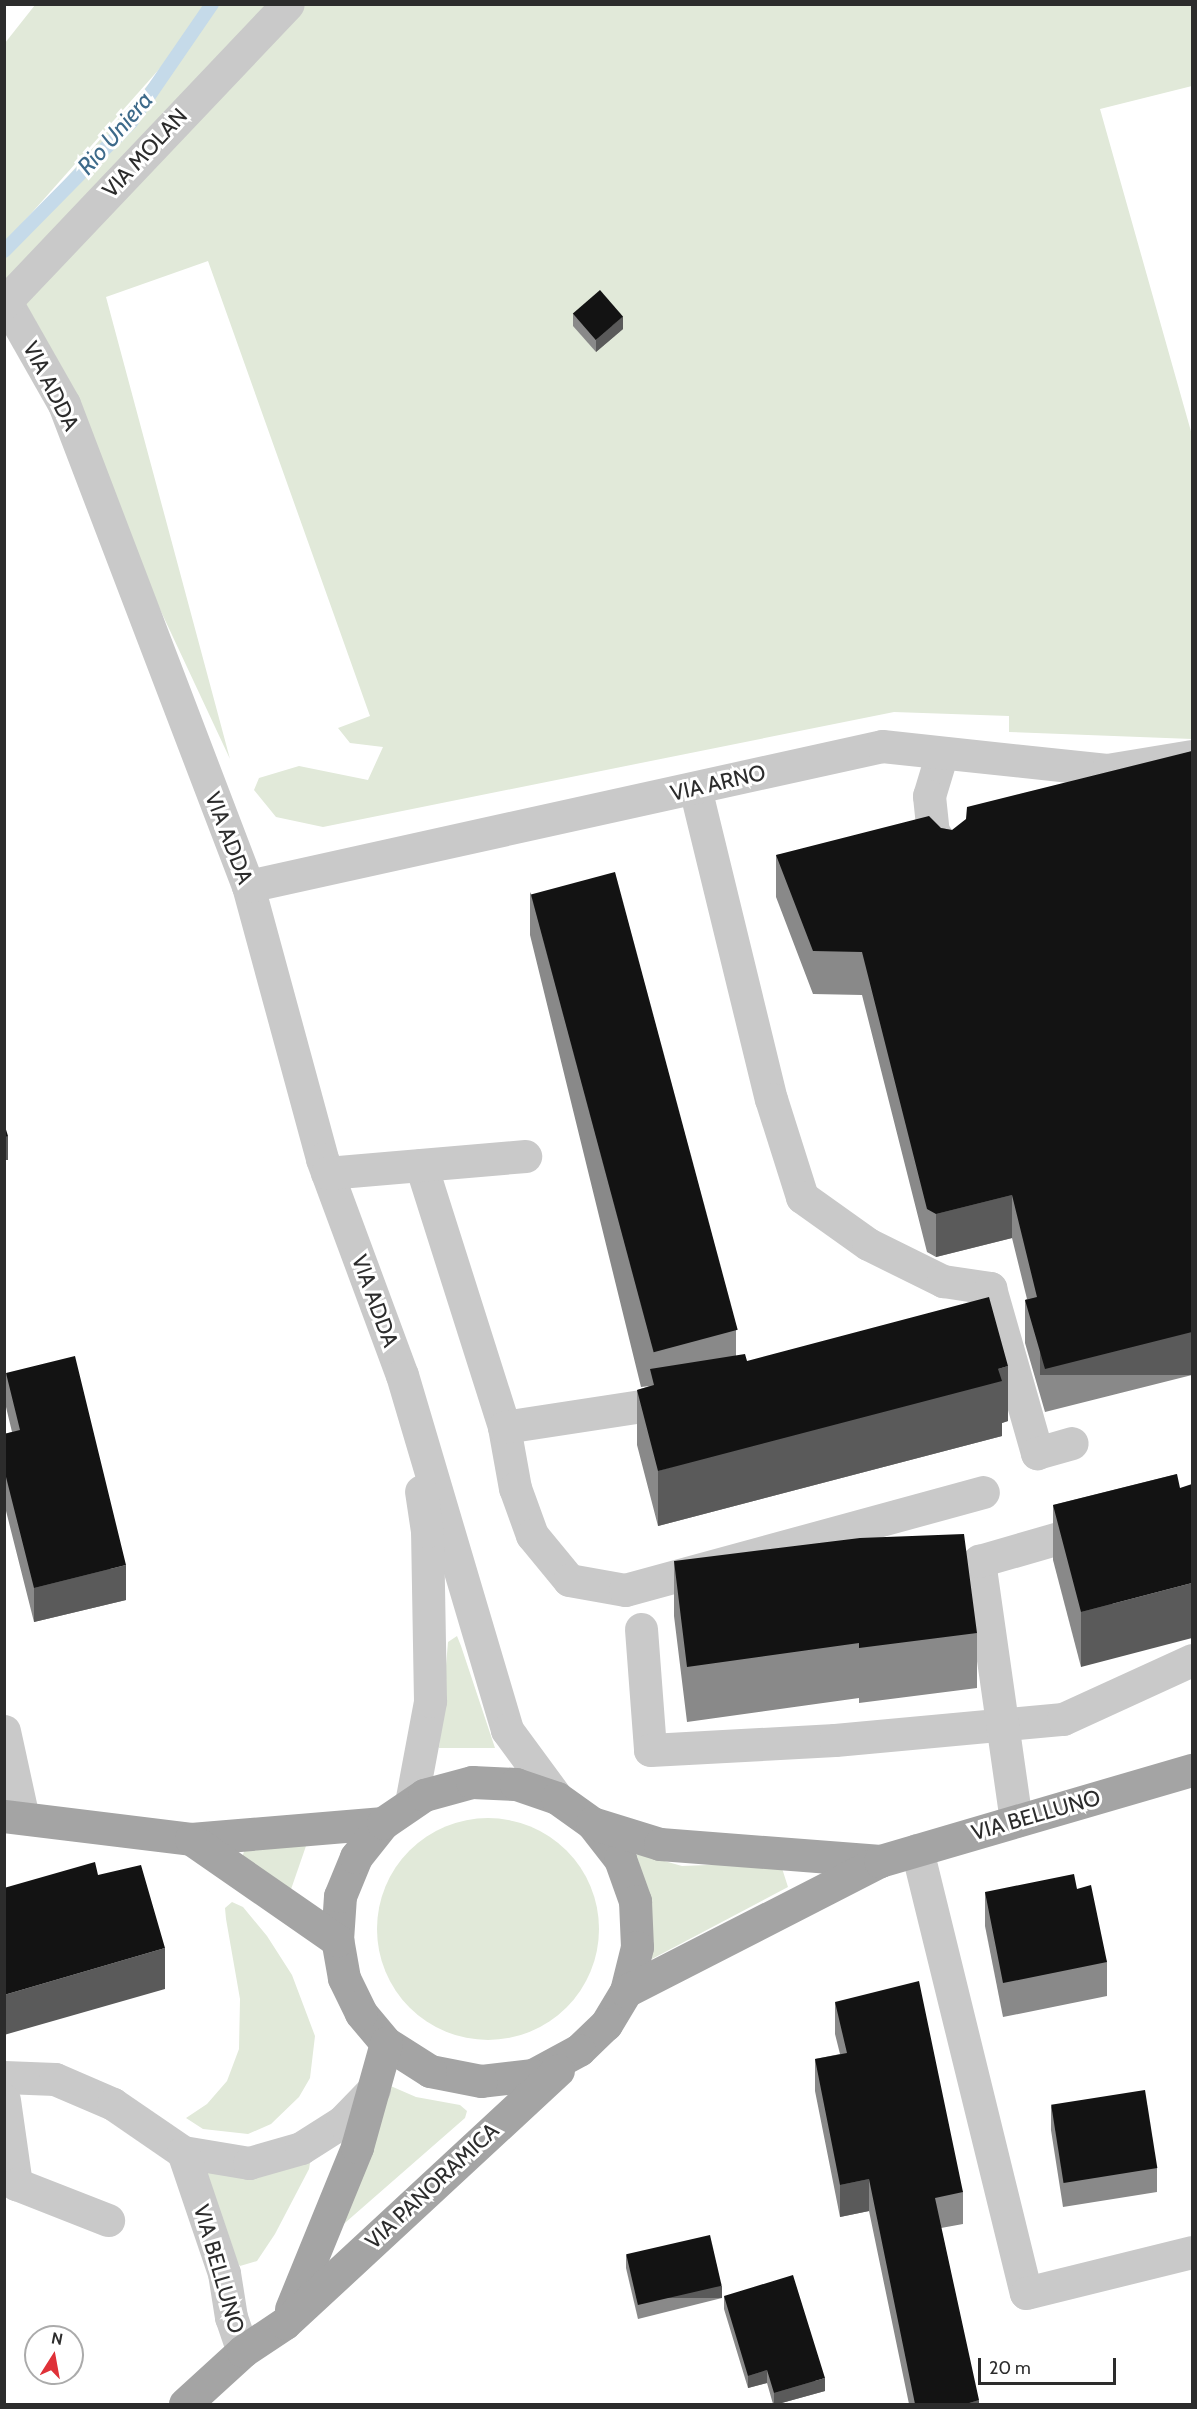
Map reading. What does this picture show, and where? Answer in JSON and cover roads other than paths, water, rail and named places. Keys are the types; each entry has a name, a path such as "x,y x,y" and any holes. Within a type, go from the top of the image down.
{"main road":[{"name":"VIA BELLUNO","path":"626,1991 880,1861 1192,1770"},
{"name":"VIA BELLUNO","path":"472,1782 516,1784 557,1798 592,1823 620,1859 636,1901 638,1947 626,1991 606,2024 579,2050 533,2075 481,2081 430,2071 386,2043 361,2013 344,1978 337,1940 340,1896 356,1857 383,1823 424,1795 472,1782"},
{"path":"14,1817 191,1839 383,1823"},
{"name":"VIA BELLUNO","path":"592,1823 660,1844 880,1861"},
{"path":"191,1839 337,1940"},
{"name":"VIA PANORAMICA","path":"285,2322 334,2211 374,2088 386,2043"},
{"name":"VIA PANORAMICA","path":"185,2404 243,2351 285,2322 579,2050"}],"street":[{"name":"VIA MOLAN","path":"5,302 288,4"},
{"name":"VIA ADDA","path":"5,302 64,404 248,886 327,1173 406,1391 507,1730 557,1798"},
{"name":"VIA ARNO","path":"248,886 882,746 1107,770 1192,756"},
{"path":"942,753 929,796 933,832 949,854"},
{"path":"695,788 771,1099 802,1197 868,1244 943,1281 990,1288 1037,1453 1072,1443"},
{"path":"327,1173 525,1156"},
{"path":"421,1166 504,1426 515,1488 532,1535 569,1580 625,1590 983,1492"},
{"name":"VIA ADDA","path":"406,1391 427,1531 431,1650 425,1744 411,1803"},
{"path":"504,1426 707,1396"},
{"path":"1016,1821 979,1561 1116,1522"},
{"path":"641,1629 650,1750 835,1740 1003,1722 1063,1719 1192,1660"},
{"path":"4,1731 14,1817"},
{"path":"917,1850 1026,2293 1192,2252"},
{"path":"4,2077 55,2079 113,2104 183,2152 249,2163 301,2148 342,2122 374,2088"},
{"path":"4,2100 16,2184 108,2220"},
{"name":"VIA BELLUNO","path":"183,2152 224,2273 231,2317 243,2351"}],"waterway":[{"name":"Rio Uniera","path":"4,251 131,122 212,4"}]}
